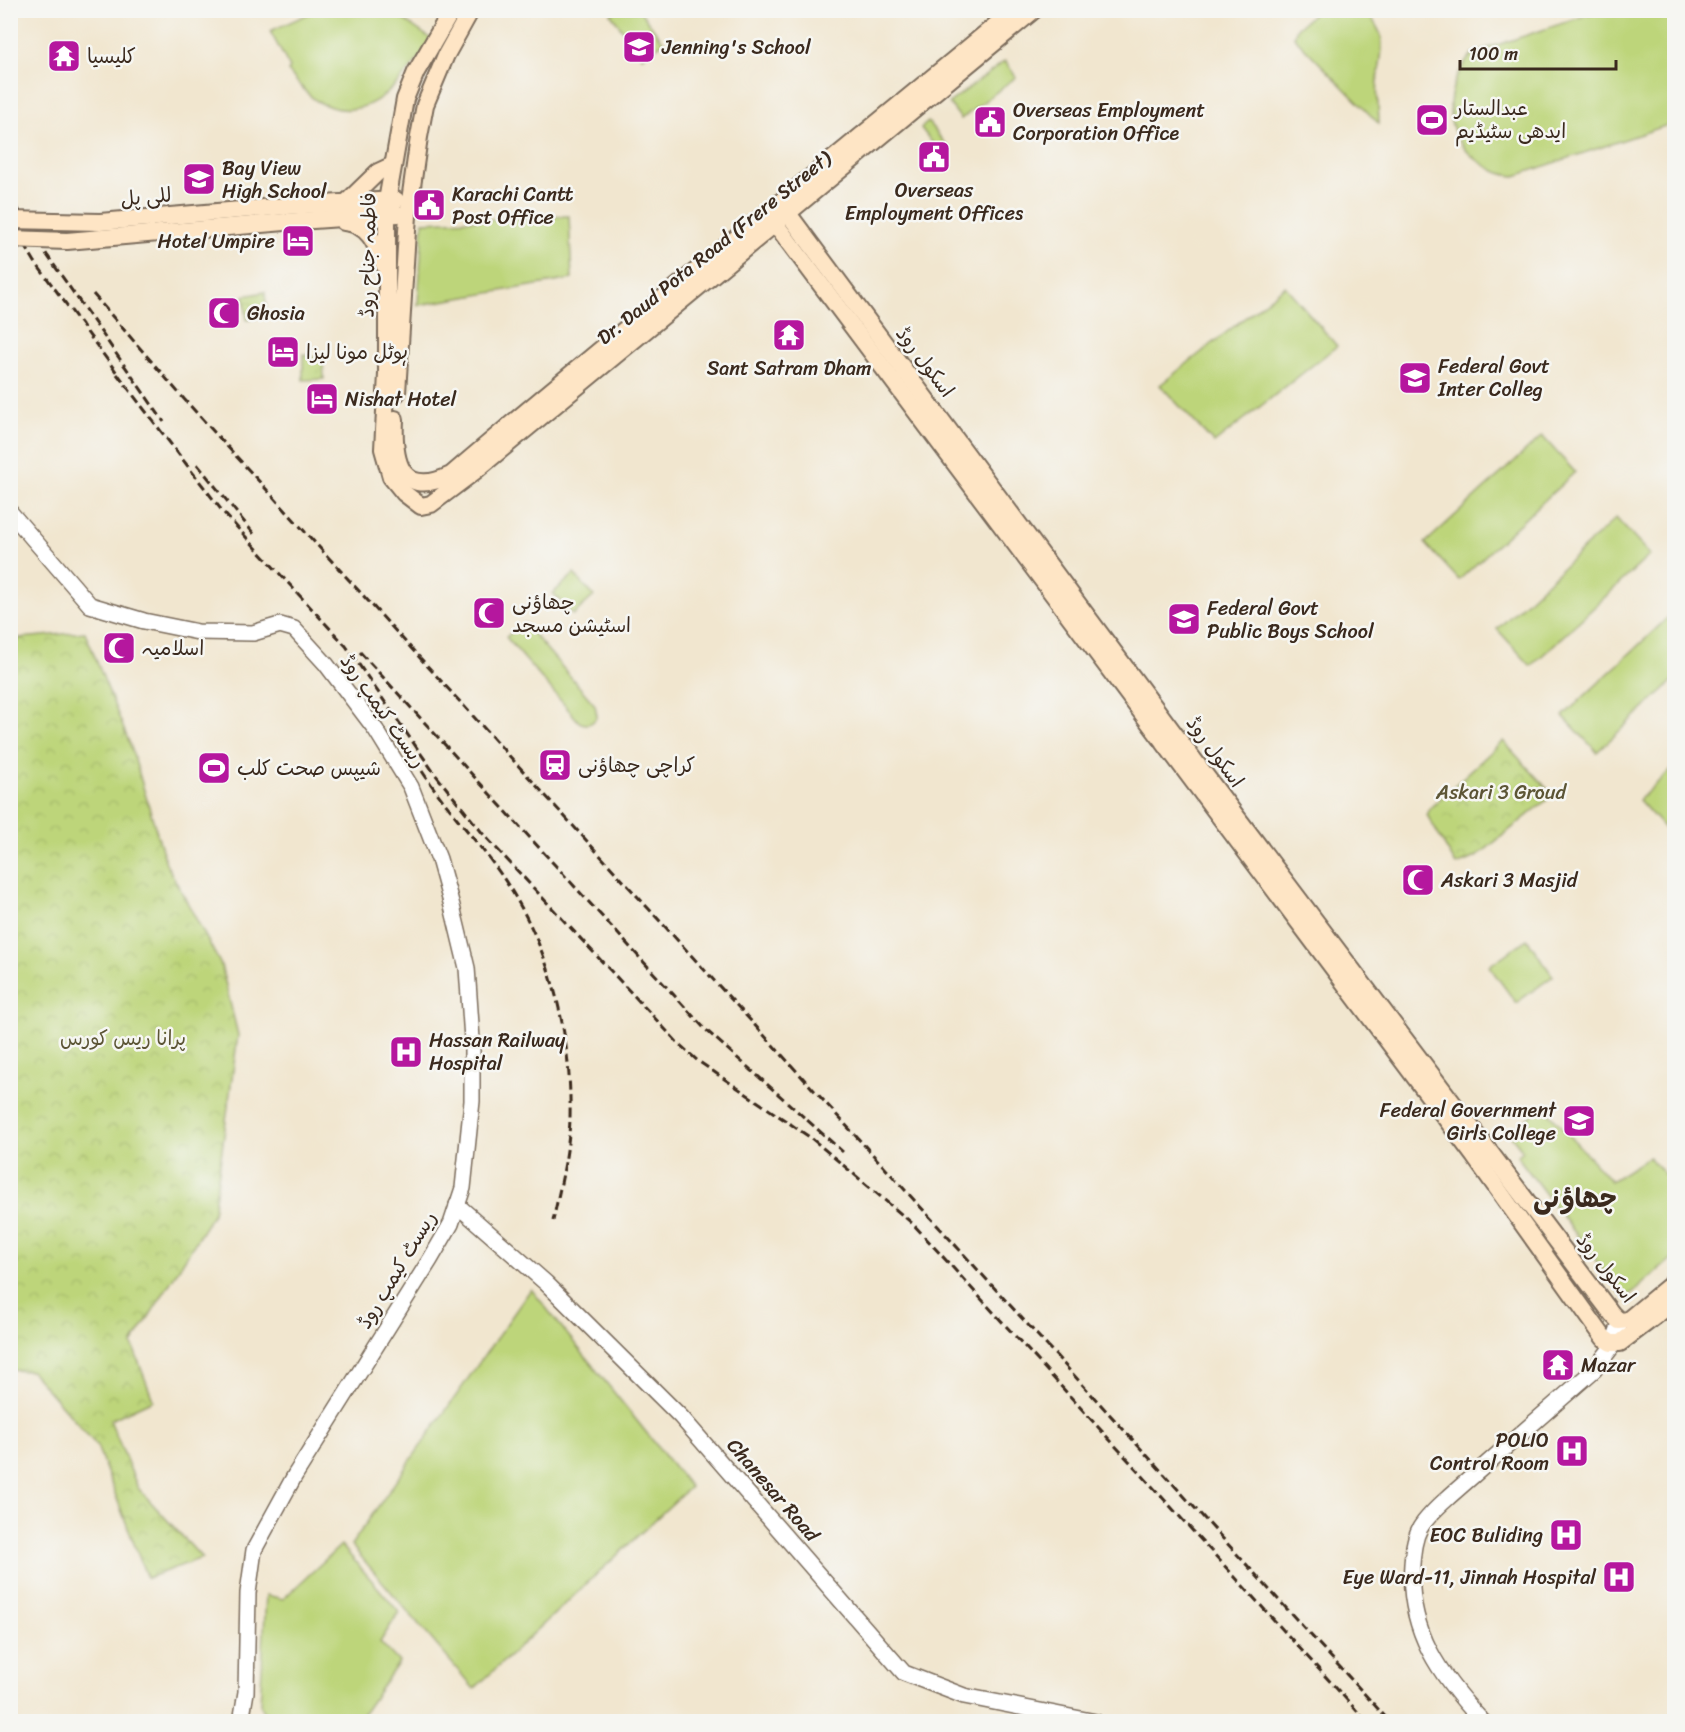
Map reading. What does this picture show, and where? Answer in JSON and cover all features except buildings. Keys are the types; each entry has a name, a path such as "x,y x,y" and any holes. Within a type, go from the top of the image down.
{"main road":[{"name":"فاطمہ جناح روڈ","path":"415,503 391,477 383,449 388,277 387,207 405,99 416,72 452,10"},
{"name":"فاطمہ جناح روڈ","path":"419,483 415,483 406,476 395,449 409,207 425,105 446,55 471,10"},
{"name":"Dr. Daud Pota Road (Frere Street)","path":"419,483 432,482 451,475 598,350 778,214 909,95 1014,10"},
{"name":"Dr. Daud Pota Road (Frere Street)","path":"415,503 427,506 447,492 778,214 1034,10"},
{"path":"346,203 378,172 393,165"},
{"path":"285,214 346,203 409,207"},
{"path":"303,220 387,207"},
{"path":"285,214 303,220 357,223 366,230 375,243 388,277"},
{"name":"للی پل","path":"10,220 100,222 285,214"},
{"name":"للی پل","path":"10,239 67,241 285,214"},
{"name":"اسکول روڈ","path":"778,214 1361,993 1612,1314 1621,1321"},
{"name":"اسکول روڈ","path":"1361,993 1474,1156 1605,1338 1613,1344"},
{"path":"1621,1321 1631,1318 1674,1282"},
{"path":"1613,1344 1623,1341 1674,1302"}],"street":[{"name":"ریسٹ کیمپ روڈ","path":"10,512 90,605 125,616 198,632 253,633 280,625 294,628 326,664 376,730 411,787 439,859 466,968 472,1039 471,1101 463,1188 451,1224 296,1475 254,1550 248,1593 246,1692 242,1722"},
{"name":"Chanesar Road","path":"457,1205 546,1283 681,1417 904,1673 964,1696 1096,1722"},
{"path":"1484,1722 1450,1687 1434,1661 1416,1616 1412,1573 1413,1547 1419,1529 1431,1513 1573,1391 1601,1363 1613,1344 1621,1321"}],"green space":[{"path":"1318,10 1366,11 1374,21 1382,44 1377,86 1379,124 1294,37 1297,28"},
{"path":"1602,10 1674,11 1674,123 1515,176 1495,171 1477,160 1456,136 1451,122 1450,108 1456,80 1473,53"},
{"path":"315,11 391,11 434,41 398,83 384,95 370,104 354,109 336,108 317,101 301,87 288,71 290,68 270,31"},
{"path":"616,11 640,11 664,42 642,57 611,14"},
{"path":"1005,61 1016,77 961,119 949,103"},
{"path":"928,122 948,147 940,153 921,128"},
{"path":"569,216 572,279 418,305 423,222"},
{"path":"1285,286 1337,346 1214,443 1160,385"},
{"path":"265,292 267,316 247,320 244,296"},
{"path":"303,354 323,360 324,379 303,380"},
{"path":"1542,436 1575,472 1459,580 1425,543"},
{"path":"1616,518 1650,555 1531,666 1497,629"},
{"path":"574,574 594,596 573,615 553,593"},
{"path":"1674,612 1674,680 1597,752 1563,716"},
{"path":"524,623 595,705 597,716 594,721 587,724 579,722 506,637"},
{"name":"پرانا ریس کورس","path":"85,632 131,747 166,863 221,965 238,1035 213,1214 132,1344 153,1400 110,1420 138,1488 202,1558 147,1578 97,1446 31,1371 11,1370 11,639"},
{"name":"Askari 3 Groud","path":"1503,741 1553,795 1476,857 1456,865 1427,815 1431,807"},
{"path":"1674,767 1674,833 1671,836 1639,800"},
{"path":"1527,939 1553,976 1516,1003 1489,966"},
{"path":"1543,1106 1611,1181 1649,1157 1674,1185 1674,1257 1625,1299 1517,1156 1523,1151 1509,1133"},
{"path":"531,1289 690,1487 474,1689 351,1545"},
{"path":"341,1545 399,1612 380,1642 399,1662 358,1721 266,1721 268,1719 260,1704 266,1595 283,1599"}],"railway":[{"path":"10,196 47,255 164,422"},
{"path":"10,221 35,262 123,381"},
{"path":"93,294 184,399 1390,1722"},
{"path":"117,374 223,512 346,646 435,774 484,835 678,1043 698,1061 811,1138 913,1224 1367,1722"},
{"path":"197,464 254,534"},
{"path":"360,652 705,1029 843,1152"},
{"path":"422,771 502,876 519,903 533,931 555,991 567,1054 570,1118 566,1157 553,1221"}],"place":[{"name":"Jenning's School","path":"639,47"},
{"name":"کلیسیا","path":"64,56"},
{"name":"عبدالستار ایدھی سٹیڈیم","path":"1432,120"},
{"name":"Overseas Employment Corporation Office","path":"990,122"},
{"name":"Overseas Employment Offices","path":"934,157"},
{"name":"Bay View High School","path":"199,179"},
{"name":"Karachi Cantt Post Office","path":"429,205"},
{"name":"Hotel Umpire","path":"298,241"},
{"name":"Ghosia","path":"224,313"},
{"name":"Sant Satram Dham","path":"789,335"},
{"name":"ہوٹل مونا لیزا","path":"283,352"},
{"name":"Federal Govt Inter Colleg","path":"1415,378"},
{"name":"Nishat Hotel","path":"322,399"},
{"name":"چھاؤنی اسٹیشن مسجد","path":"489,613"},
{"name":"Federal Govt Public Boys School","path":"1184,619"},
{"name":"اسلامیہ","path":"119,648"},
{"name":"کراچی چھاؤنی","path":"555,765"},
{"name":"شیپس صحت کلب","path":"214,768"},
{"name":"Askari 3 Masjid","path":"1418,880"},
{"name":"Hassan Railway Hospital","path":"406,1052"},
{"name":"Federal Government Girls College","path":"1579,1121"},
{"name":"Mazar","path":"1558,1365"},
{"name":"POLIO Control Room","path":"1572,1451"},
{"name":"EOC Buliding","path":"1566,1535"},
{"name":"Eye Ward-11, Jinnah Hospital","path":"1619,1577"}],"district":[{"name":"چھاؤنی","path":"1575,1198"}]}
